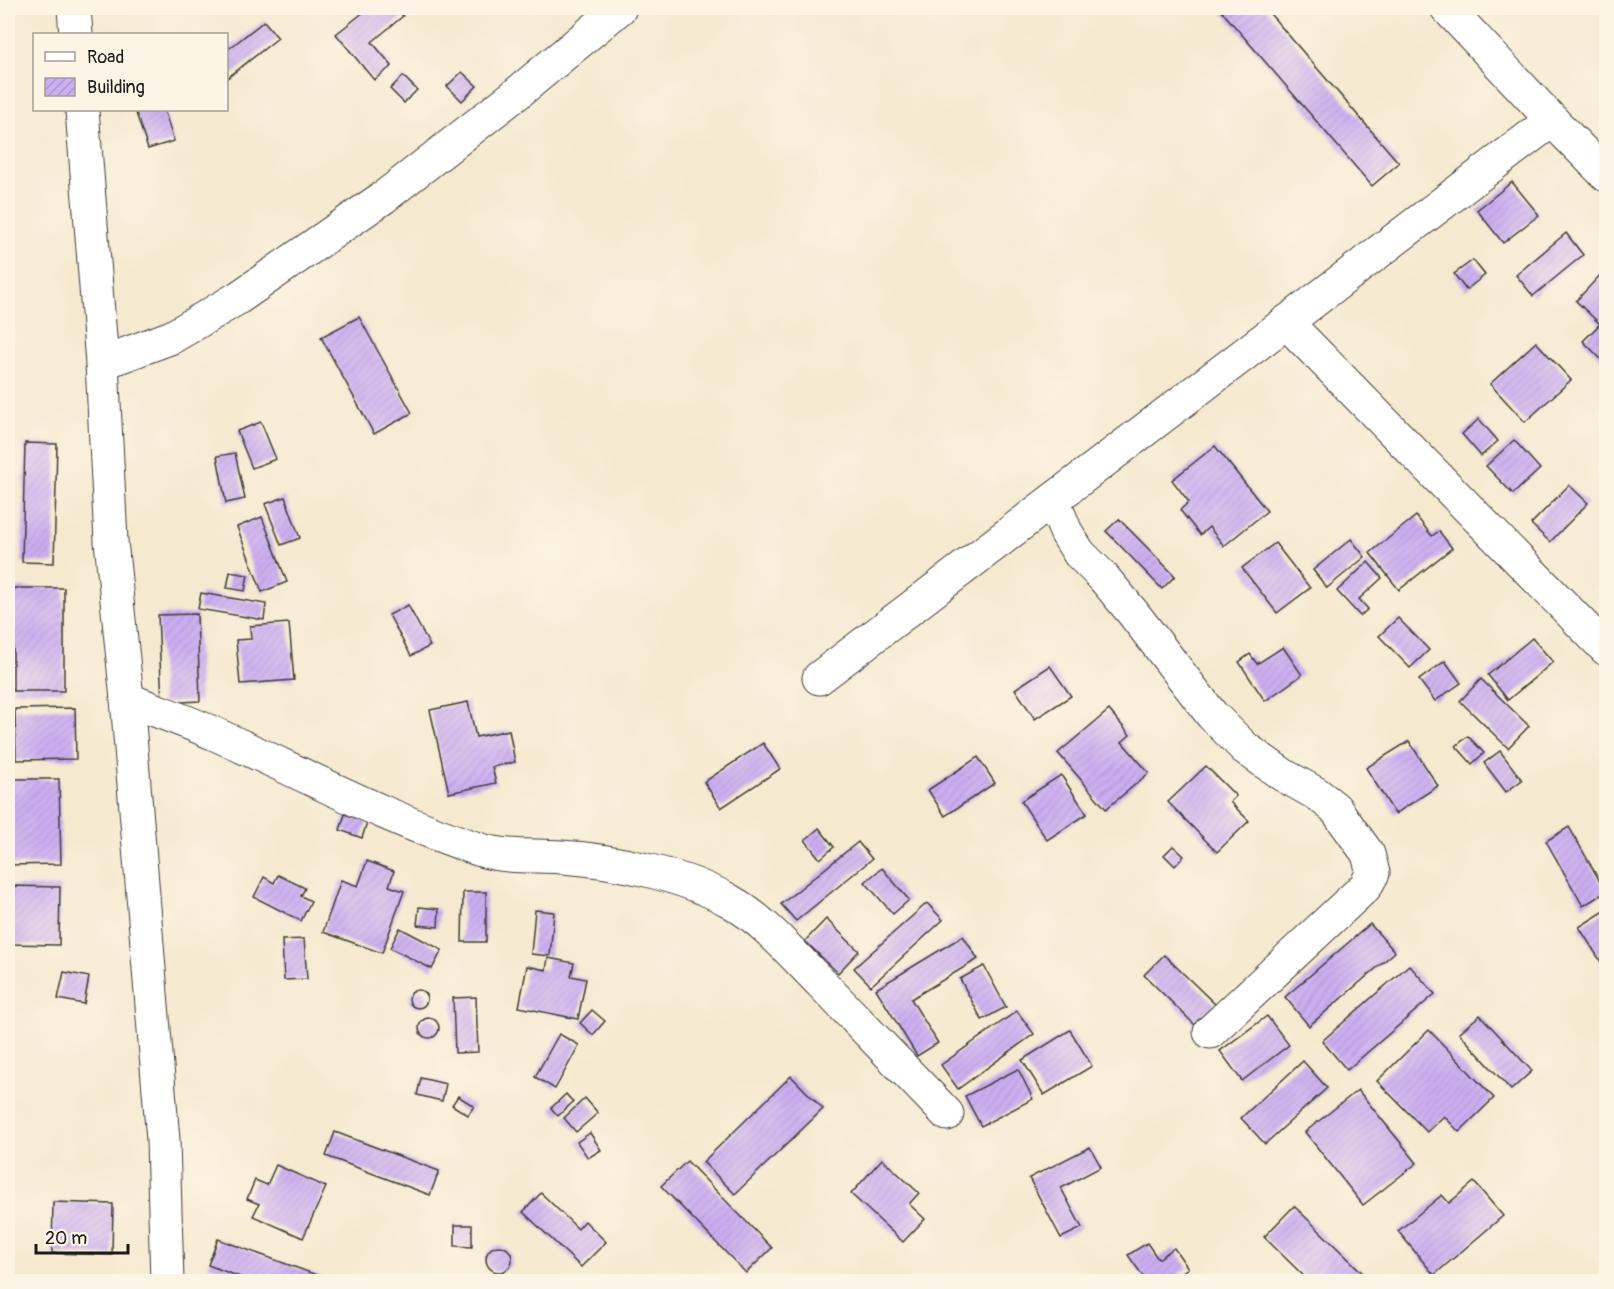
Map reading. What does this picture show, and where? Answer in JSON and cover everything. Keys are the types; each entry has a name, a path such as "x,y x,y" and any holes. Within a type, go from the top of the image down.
{"street":[{"path":"74,8 76,33"},
{"path":"102,363 172,337 248,291 384,197 620,8"},
{"path":"1447,8 1606,174"},
{"path":"82,111 102,363 111,541 127,699 163,1140 167,1281"},
{"path":"819,678 1552,120"},
{"path":"1286,322 1606,650"},
{"path":"1053,500 1066,532 1079,553 1133,613 1212,715 1245,748 1335,808 1368,854 1373,873 1365,887 1210,1032"},
{"path":"127,699 212,732 402,821 484,851 609,862 699,887 730,902 766,929 798,960 947,1114"}],"building":[{"path":"369,8 396,8 403,16 372,42 392,66 374,80 336,34"},
{"path":"1219,8 1265,8 1399,163 1372,186"},
{"path":"264,21 278,38 228,77 228,49"},
{"path":"462,72 477,86 462,101 447,86"},
{"path":"403,76 417,90 404,103 390,89"},
{"path":"135,111 164,111 174,141 148,149"},
{"path":"1512,182 1539,215 1503,243 1477,210"},
{"path":"1566,233 1583,255 1533,296 1516,275"},
{"path":"1473,260 1485,275 1466,290 1454,274"},
{"path":"1603,272 1606,275 1606,364 1583,341 1600,324 1576,301"},
{"path":"359,317 412,413 374,434 321,337"},
{"path":"1536,342 1571,380 1525,422 1490,384"},
{"path":"1479,419 1498,441 1481,456 1462,434"},
{"path":"261,422 276,459 252,468 237,431"},
{"path":"1514,440 1540,469 1513,494 1486,466"},
{"path":"25,443 57,444 54,563 22,562"},
{"path":"1215,446 1267,511 1224,546 1209,527 1200,535 1180,510 1189,502 1172,480"},
{"path":"235,453 245,499 226,503 217,456"},
{"path":"1569,485 1588,503 1550,542 1531,524"},
{"path":"285,497 300,538 281,545 265,504"},
{"path":"1416,516 1432,536 1439,531 1452,548 1399,590 1370,553"},
{"path":"262,517 287,582 262,592 237,527"},
{"path":"1119,519 1175,576 1162,589 1106,531"},
{"path":"1351,539 1365,557 1327,588 1313,570"},
{"path":"1275,543 1310,588 1277,613 1242,568"},
{"path":"1368,562 1382,578 1359,599 1368,609 1360,616 1337,591"},
{"path":"230,572 248,575 245,591 227,588"},
{"path":"13,588 64,588 64,691 13,691"},
{"path":"201,593 266,604 264,620 198,609"},
{"path":"408,605 430,646 411,656 389,615"},
{"path":"197,614 200,701 162,703 158,615"},
{"path":"1398,618 1429,650 1410,668 1379,636"},
{"path":"289,623 294,680 240,684 236,640 251,639 250,626"},
{"path":"1532,638 1553,662 1508,700 1488,675"},
{"path":"1283,647 1302,675 1265,701 1239,662 1250,654 1257,664"},
{"path":"1445,661 1461,683 1435,701 1419,680"},
{"path":"1050,666 1071,696 1035,719 1015,689"},
{"path":"1481,679 1529,726 1508,748 1460,701"},
{"path":"468,702 476,737 509,730 515,762 492,767 496,783 449,793 430,710"},
{"path":"75,708 76,759 16,760 15,709"},
{"path":"1109,710 1130,735 1122,742 1149,773 1106,809 1058,753"},
{"path":"1468,736 1484,753 1472,764 1456,746"},
{"path":"1409,741 1438,786 1395,814 1366,768"},
{"path":"763,743 780,769 721,808 704,782"},
{"path":"1500,751 1522,780 1506,792 1484,763"},
{"path":"978,757 995,783 945,816 928,790"},
{"path":"1206,766 1236,796 1230,802 1249,821 1217,852 1168,802"},
{"path":"1061,775 1087,814 1047,840 1021,801"},
{"path":"8,779 59,779 61,864 8,865"},
{"path":"345,814 367,822 362,838 340,830"},
{"path":"1569,827 1606,892 1583,906 1546,841"},
{"path":"819,828 834,847 820,859 805,840"},
{"path":"858,842 872,859 796,921 781,904"},
{"path":"1173,846 1184,856 1175,866 1164,855"},
{"path":"367,861 394,871 389,886 404,891 382,953 323,932 341,880 358,886"},
{"path":"882,868 909,900 893,914 865,882"},
{"path":"278,875 305,888 301,896 311,901 301,921 254,897 264,877 274,883"},
{"path":"8,886 60,887 59,945 8,944"},
{"path":"463,892 486,892 486,942 462,942"},
{"path":"927,903 943,920 871,986 854,968"},
{"path":"419,907 439,909 438,927 417,925"},
{"path":"535,910 554,912 550,956 531,954"},
{"path":"1606,910 1606,970 1579,927"},
{"path":"826,919 859,951 838,973 805,941"},
{"path":"1370,924 1395,952 1309,1026 1285,997"},
{"path":"400,928 442,950 432,969 390,948"},
{"path":"963,936 978,959 911,999 938,1043 917,1056 876,989"},
{"path":"304,939 307,979 284,980 282,940"},
{"path":"1164,955 1217,1006 1197,1027 1144,975"},
{"path":"548,958 574,963 571,976 586,979 578,1019 519,1007 527,966 546,970"},
{"path":"1409,965 1435,994 1347,1070 1322,1041"},
{"path":"984,966 1006,1007 982,1020 960,979"},
{"path":"64,972 89,977 84,1004 58,999"},
{"path":"418,990 424,993 427,999 424,1005 418,1008 412,1005 409,999 412,993"},
{"path":"476,997 478,1052 455,1053 453,998"},
{"path":"592,1010 605,1021 593,1035 580,1023"},
{"path":"1017,1011 1034,1034 958,1089 941,1065"},
{"path":"1480,1015 1532,1071 1511,1090 1459,1033"},
{"path":"1267,1016 1289,1045 1242,1081 1220,1051"},
{"path":"429,1018 436,1021 439,1028 436,1035 429,1038 422,1035 419,1028 422,1021"},
{"path":"1070,1030 1092,1066 1044,1095 1022,1060"},
{"path":"1429,1030 1494,1098 1459,1132 1444,1116 1427,1132 1377,1081"},
{"path":"559,1034 579,1045 555,1089 535,1077"},
{"path":"1303,1061 1327,1088 1265,1144 1241,1118"},
{"path":"1018,1069 1033,1099 981,1126 965,1096"},
{"path":"791,1076 823,1109 735,1194 703,1162"},
{"path":"421,1078 446,1084 442,1101 417,1095"},
{"path":"1358,1090 1417,1163 1363,1205 1305,1132"},
{"path":"566,1094 573,1102 558,1116 551,1108"},
{"path":"458,1096 474,1106 468,1115 452,1105"},
{"path":"585,1098 598,1113 576,1132 564,1118"},
{"path":"335,1132 439,1171 430,1195 326,1156"},
{"path":"590,1133 601,1150 588,1158 577,1142"},
{"path":"1090,1147 1101,1167 1061,1188 1082,1228 1061,1238 1029,1178"},
{"path":"882,1159 919,1193 909,1204 925,1219 903,1242 851,1194"},
{"path":"687,1161 772,1248 746,1273 661,1186"},
{"path":"276,1165 326,1187 303,1238 253,1216 259,1204 247,1199 255,1180 267,1185"},
{"path":"1474,1182 1503,1216 1434,1275 1398,1231 1442,1195 1449,1203"},
{"path":"541,1193 578,1229 585,1221 606,1242 581,1267 523,1212"},
{"path":"53,1202 113,1204 112,1255 52,1253"},
{"path":"1294,1206 1372,1282 1310,1282 1264,1237"},
{"path":"455,1225 472,1225 472,1247 455,1246"},
{"path":"218,1239 330,1280 329,1282 253,1282 208,1265"},
{"path":"1147,1243 1158,1259 1174,1248 1188,1268 1168,1282 1147,1282 1128,1255"},
{"path":"499,1246 508,1250 512,1259 508,1268 499,1272 490,1268 486,1259 490,1250"}]}
